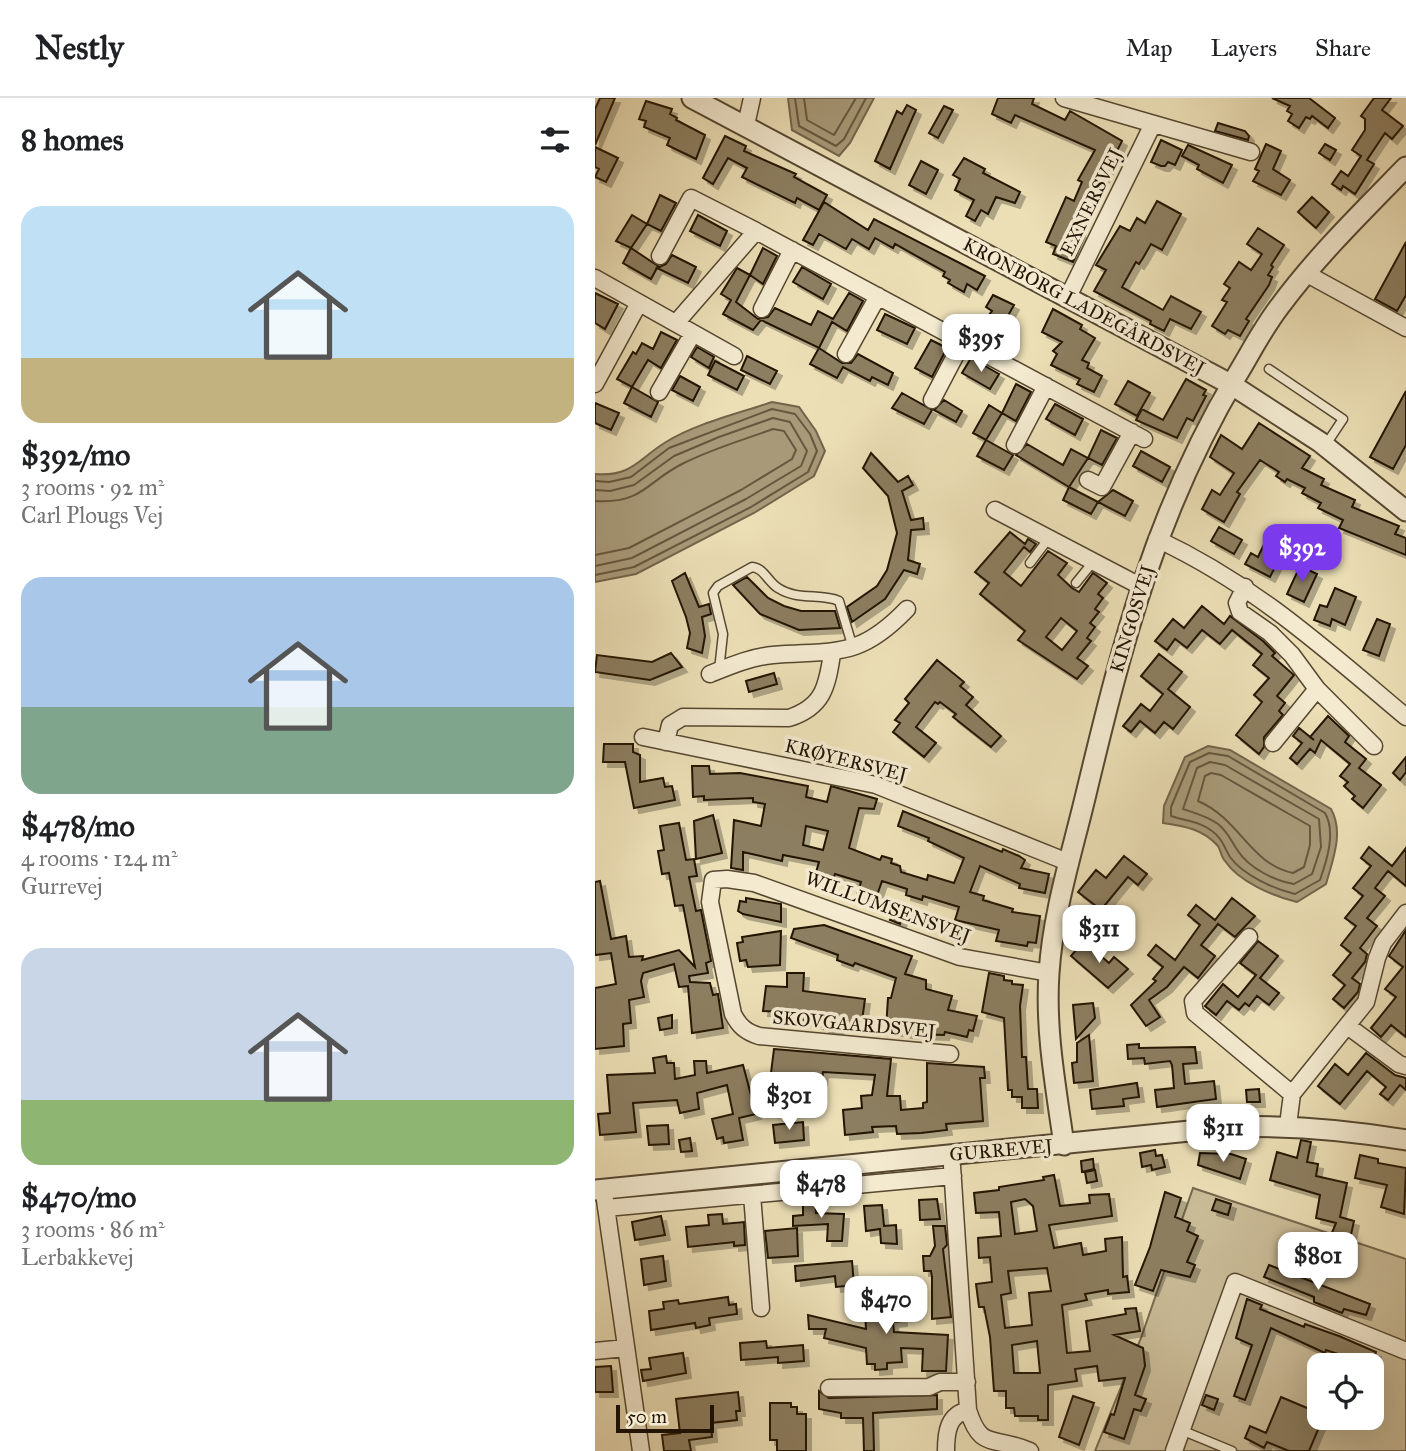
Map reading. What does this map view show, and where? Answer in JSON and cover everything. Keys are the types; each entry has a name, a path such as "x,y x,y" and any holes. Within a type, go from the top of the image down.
{"street":[{"name":"KRONBORG LADEGÅRDSVEJ","path":"692,98 1232,385 1325,446 1406,511"},
{"path":"746,125 752,98"},
{"path":"1064,98 1152,126 1251,152"},
{"name":"EXNERSVEJ","path":"1068,298 1152,126"},
{"name":"KINGOSVEJ","path":"1064,1145 1048,1020 1049,973 1056,916 1122,647 1140,586 1187,468 1232,385 1279,307 1356,216 1405,170"},
{"path":"660,256 691,198 1138,435 1102,487 1088,480"},
{"path":"675,323 756,231"},
{"path":"762,309 792,250"},
{"path":"1307,274 1406,328"},
{"path":"595,278 734,356"},
{"path":"846,354 878,296"},
{"path":"595,384 639,303"},
{"path":"659,391 693,333"},
{"path":"932,400 963,341"},
{"path":"1015,445 1046,386"},
{"path":"995,510 1140,586"},
{"path":"1157,539 1274,606 1406,717"},
{"path":"1245,587 1237,603 1240,612 1285,648 1317,689 1374,746"},
{"path":"714,672 771,655 832,654 853,648 888,629 907,609"},
{"path":"667,742 670,725 683,718 789,718 805,713 825,689 832,654"},
{"path":"1273,743 1317,689"},
{"name":"KRØYERSVEJ","path":"643,737 876,785 1070,863"},
{"name":"WILLUMSENSVEJ","path":"713,880 754,883 960,957 1049,973"},
{"name":"SKOVGAARDSVEJ","path":"713,880 710,902 733,1014 748,1032 759,1036 950,1054"},
{"path":"1288,1125 1292,1094 1349,1027 1366,1002 1383,943 1406,913"},
{"path":"1249,937 1193,1002 1195,1013 1292,1094"},
{"path":"1349,1027 1399,1064 1406,1066"},
{"name":"GURREVEJ","path":"602,1196 951,1155 1230,1127 1288,1125 1341,1129 1406,1140"},
{"path":"951,1155 968,1410 974,1435 980,1445 1030,1451"},
{"name":"GURREVEJ","path":"602,1196 752,1195 953,1176"},
{"path":"752,1195 761,1308"},
{"path":"602,1196 641,1451"},
{"path":"1174,1451 1235,1282 1406,1351"},
{"path":"595,1351 625,1348"},
{"path":"828,1388 929,1387 940,1382 967,1382"},
{"path":"946,1451 950,1422 956,1413 968,1410"}],"lane":[{"path":"1269,369 1343,419 1325,446"},
{"path":"1030,563 1049,538"},
{"path":"1076,583 1093,562"},
{"path":"714,672 723,634 713,593 718,586 752,567 761,570 778,588 793,595 839,601 853,648"},
{"path":"1181,1430 1232,1451"}],"shaded area":[{"path":"1193,1188 1406,1259 1406,1451 1095,1451 1141,1338"}],"water":[{"path":"788,98 874,98 850,143 839,156 792,130"},
{"path":"772,402 799,407 816,431 825,451 814,476 754,513 636,574 595,582 595,474 626,470 678,435"},
{"path":"1208,746 1230,750 1331,809 1337,836 1326,884 1297,902 1278,896 1257,887 1231,869 1218,846 1200,832 1163,823 1164,806 1185,757"}],"building":[{"path":"600,98 615,98 595,145 595,109"},
{"path":"998,98 1034,98 1032,104 1065,120 1070,111 1122,141 1077,231 1085,235 1073,262 1053,254 1056,246 1046,242 1066,197 1074,201 1082,182 1078,180 1095,150 1015,115 1011,123 992,114"},
{"path":"1272,98 1309,98 1335,118 1328,128 1312,116 1310,119 1306,117 1299,128 1288,121 1292,114 1287,111 1290,106"},
{"path":"1374,98 1391,98 1382,110 1403,126 1392,139 1385,133 1367,160 1374,164 1355,194 1343,186 1341,190 1332,184 1341,171 1348,176 1361,156 1352,150 1365,130 1365,119 1361,116"},
{"path":"646,101 672,109 670,114 677,118 676,120 705,135 696,159 667,145 670,138 644,127 646,121 639,119"},
{"path":"907,105 916,110 890,169 875,161 897,111 902,114"},
{"path":"944,106 953,110 938,138 929,133"},
{"path":"1218,123 1245,131 1249,136 1248,140 1215,131"},
{"path":"725,136 746,146 744,151 796,174 794,177 827,195 819,210 797,198 795,203 742,177 747,168 728,158 713,184 703,178"},
{"path":"1161,140 1182,150 1175,165 1168,162 1161,166 1151,162"},
{"path":"1266,144 1281,151 1273,169 1290,180 1281,195 1253,181 1259,171 1255,169"},
{"path":"1325,144 1336,150 1330,160 1319,153"},
{"path":"1188,145 1232,165 1223,183 1197,169 1199,165 1182,156"},
{"path":"595,147 618,158 606,182 595,177 599,169 595,167"},
{"path":"964,158 985,169 983,173 1020,192 1015,203 996,197 988,214 981,210 975,221 966,216 974,200 955,190 960,179 953,175"},
{"path":"921,161 938,170 926,194 909,185"},
{"path":"660,195 676,203 661,231 647,224"},
{"path":"1312,197 1329,212 1316,228 1298,212"},
{"path":"1157,201 1181,214 1162,250 1151,244 1139,264 1136,262 1122,287 1163,310 1171,296 1201,312 1191,329 1170,319 1164,331 1150,324 1151,321 1094,291 1106,270 1096,265 1120,226 1130,231 1137,218 1145,223"},
{"path":"824,202 868,230 874,219 985,276 977,290 967,284 964,292 948,283 950,280 943,276 945,272 895,244 893,248 875,238 869,249 852,239 846,249 819,234 813,245 803,240"},
{"path":"632,215 647,224 631,248 616,241"},
{"path":"698,215 727,231 720,246 690,231"},
{"path":"1258,228 1284,245 1271,265 1273,267 1268,275 1272,277 1269,285 1246,319 1249,321 1240,336 1228,330 1225,334 1212,326 1227,302 1222,300 1230,288 1224,284 1239,262 1251,270 1262,254 1247,244"},
{"path":"1406,242 1406,295 1397,311 1375,299"},
{"path":"631,248 658,266 651,279 623,263"},
{"path":"763,248 777,256 763,284 750,275"},
{"path":"672,255 696,267 688,283 657,268 666,264"},
{"path":"802,267 831,284 823,299 793,282"},
{"path":"737,268 750,275 736,302 758,319 768,317 775,308 811,325 818,311 833,319 849,293 863,301 847,331 832,322 819,348 761,320 753,330 723,314 731,300 721,294"},
{"path":"595,293 618,304 605,329 595,323"},
{"path":"993,295 1014,305 1004,323 989,315 992,311 986,307"},
{"path":"1053,309 1082,325 1080,329 1095,338 1082,360 1089,363 1087,368 1102,376 1094,392 1077,384 1080,379 1051,365 1057,354 1053,351 1062,342 1042,332"},
{"path":"885,314 915,328 907,344 877,330"},
{"path":"661,332 677,340 661,368 648,360 632,387 617,379 633,352 636,354 642,343 653,349"},
{"path":"931,340 947,348 932,377 915,368"},
{"path":"697,347 714,357 709,368 691,357"},
{"path":"819,348 842,363 851,363 858,354 893,373 888,385 872,377 870,381 843,367 837,378 810,364"},
{"path":"747,356 777,371 770,384 741,370"},
{"path":"971,358 999,374 990,389 962,373"},
{"path":"715,361 744,376 737,390 708,375"},
{"path":"680,376 700,387 693,401 672,390"},
{"path":"1186,379 1206,390 1203,395 1206,396 1193,421 1187,418 1177,438 1136,420 1142,409 1163,420"},
{"path":"1128,381 1150,393 1137,416 1115,404"},
{"path":"1016,384 1031,392 1016,421 1002,413"},
{"path":"632,387 658,402 651,417 624,403"},
{"path":"1406,391 1406,445 1393,469 1370,457"},
{"path":"902,393 932,410 924,424 892,408"},
{"path":"944,400 962,411 956,422 934,410"},
{"path":"595,403 619,413 611,430 595,423"},
{"path":"1055,404 1083,419 1075,435 1046,419"},
{"path":"989,405 1002,413 986,440 973,433"},
{"path":"1259,423 1310,456 1302,468 1324,479 1321,485 1355,500 1352,507 1399,526 1395,534 1406,538 1406,555 1339,528 1343,520 1318,508 1321,503 1302,493 1305,488 1287,479 1285,482 1276,476 1279,472 1260,460 1237,492 1240,494 1224,522 1202,509 1212,490 1220,495 1234,473 1210,457 1221,435 1242,449"},
{"path":"1101,430 1117,438 1102,465 1088,458"},
{"path":"986,440 1013,455 1004,470 977,456"},
{"path":"1027,444 1063,465 1071,449 1088,458 1069,487 1016,455"},
{"path":"1141,451 1170,467 1162,482 1133,466"},
{"path":"871,453 898,482 908,476 913,485 902,491 911,520 923,518 924,529 911,530 908,560 920,564 917,574 904,570 885,599 852,622 847,607 877,586 887,570 897,533 888,496 863,468"},
{"path":"1069,487 1098,502 1091,514 1063,500"},
{"path":"1113,490 1133,501 1125,516 1098,502"},
{"path":"1219,527 1242,540 1234,554 1211,541"},
{"path":"1010,532 1025,544 1028,539 1036,544 1030,552 1024,547 1004,572 1021,586 1048,551 1067,563 1058,575 1079,592 1093,573 1107,583 1098,594 1103,598 1095,609 1099,612 1090,623 1095,627 1087,638 1091,641 1077,658 1088,666 1077,679 1018,640 1025,631 980,594 989,583 975,572","holes":["1061,618 1077,631 1062,650 1046,637"]},
{"path":"1267,538 1285,548 1270,577 1245,564 1251,553 1258,557"},
{"path":"1300,566 1317,574 1304,602 1287,594"},
{"path":"685,573 699,607 709,604 711,614 702,617 705,636 702,653 687,648 690,633 672,581"},
{"path":"747,577 768,598 784,606 801,611 835,611 840,628 799,630 760,614 733,585"},
{"path":"1335,588 1356,597 1345,625 1332,619 1330,626 1314,620 1320,605 1327,607"},
{"path":"1202,606 1224,624 1230,616 1263,641 1275,653 1272,656 1294,675 1277,696 1285,703 1279,711 1283,715 1264,737 1264,747 1259,754 1236,735 1262,702 1254,695 1269,678 1253,665 1262,654 1232,630 1220,644 1202,630 1187,648 1175,639 1167,650 1155,641 1173,619 1184,628"},
{"path":"1377,619 1390,624 1379,656 1363,650"},
{"path":"671,653 682,667 650,680 595,672 597,655 652,662"},
{"path":"1159,654 1182,672 1168,689 1190,707 1173,729 1164,722 1155,733 1140,721 1131,732 1123,726 1141,704 1150,711 1163,694 1141,676"},
{"path":"937,660 964,682 960,686 973,697 966,705 1001,736 991,747 953,717 956,714 940,702 935,702 916,727 936,743 924,757 893,732 900,723 895,720 909,703 905,699"},
{"path":"774,673 777,684 749,692 746,681"},
{"path":"1328,716 1349,736 1345,742 1366,759 1359,768 1381,785 1363,808 1352,799 1355,796 1344,786 1348,782 1340,776 1350,764 1321,740 1315,753 1310,749 1297,764 1290,758 1302,743 1293,736 1299,728 1310,737"},
{"path":"604,744 633,744 633,752 640,755 640,782 663,778 665,787 672,786 675,800 634,808 625,762 603,762"},
{"path":"1406,757 1406,772 1400,780 1393,773"},
{"path":"692,766 709,766 710,774 740,773 808,786 806,797 827,802 831,786 877,799 874,809 859,808 849,848 880,860 882,856 892,859 891,863 900,866 901,872 927,880 928,875 954,883 964,858 928,841 929,838 898,826 903,811 1002,852 1003,849 1025,860 1021,868 1049,874 1045,893 1019,888 1020,884 980,866 970,892 984,896 983,900 1013,909 1012,912 1040,916 1036,943 1028,942 1027,946 996,941 999,930 955,920 959,907 923,896 922,900 906,895 907,889 882,881 874,904 856,898 861,882 835,874 831,884 814,879 819,862 783,855 782,861 743,852 743,870 731,868 734,820 761,826 765,804 753,802 753,798 704,800 704,796 693,797","holes":["806,826 828,831 823,850 803,845"]},
{"path":"713,815 722,853 696,859 694,821"},
{"path":"679,823 686,860 694,859 697,876 689,877 696,911 701,910 711,961 706,963 708,973 689,976 690,982 710,983 713,995 718,994 723,1028 692,1033 688,986 679,987 674,964 643,973 641,981 644,997 629,1000 631,1023 623,1024 624,1046 595,1049 595,988 616,984 611,953 595,955 595,882 600,881 611,939 626,936 629,957 643,956 642,960 679,950 695,967 683,905 675,906 669,873 662,874 658,851 664,850 660,826"},
{"path":"1369,847 1392,866 1406,848 1406,886 1388,871 1375,888 1385,896 1367,918 1377,926 1360,948 1367,954 1365,962 1352,978 1360,984 1358,992 1344,1008 1333,999 1345,985 1333,975 1351,953 1341,945 1356,926 1345,918 1363,896 1353,888 1371,866 1361,858"},
{"path":"1124,856 1147,874 1138,885 1128,877 1105,905 1127,924 1119,934 1107,925 1098,936 1087,927 1101,910 1078,892 1096,870 1106,878"},
{"path":"746,898 781,904 781,922 738,911 740,901 746,902"},
{"path":"1232,898 1255,916 1235,937 1218,924 1201,945 1215,956 1198,978 1184,967 1167,987 1149,1000 1160,1017 1146,1026 1131,1005 1156,981 1153,979 1163,967 1148,955 1156,945 1175,960 1200,925 1188,915 1196,905 1215,920"},
{"path":"895,908 905,912 900,924 890,920"},
{"path":"824,925 912,956 905,974 926,980 926,989 952,996 948,1010 977,1016 973,1031 969,1030 967,1037 945,1032 944,1035 913,1034 886,1029 888,998 891,998 896,978 855,963 853,966 837,960 838,955 791,938 794,929"},
{"path":"1406,930 1406,1037 1391,1025 1381,1037 1371,1028 1396,997 1385,989 1403,967 1389,956"},
{"path":"781,931 780,965 748,967 746,960 740,961 737,943 743,942 742,937"},
{"path":"1084,941 1109,963 1114,957 1128,969 1108,988 1071,956"},
{"path":"1258,941 1278,956 1260,978 1279,993 1269,1005 1257,996 1249,1006 1245,1003 1239,1010 1227,1001 1216,1015 1205,1006 1223,984 1238,997 1256,975 1240,963"},
{"path":"787,973 804,973 803,991 865,999 861,1028 838,1025 838,1030 824,1029 825,1022 787,1019 787,1012 763,1011 766,986 787,987"},
{"path":"989,973 1004,976 1004,980 1012,981 1012,984 1023,985 1020,1006 1022,1057 1026,1057 1028,1089 1037,1089 1038,1108 1022,1108 1022,1097 1012,1097 1012,1090 1008,1090 1004,1018 982,1012"},
{"path":"1093,1003 1095,1018 1076,1039 1073,1005"},
{"path":"672,1015 672,1028 660,1030 658,1018"},
{"path":"1089,1035 1093,1081 1074,1083 1072,1063 1077,1062 1077,1043"},
{"path":"1139,1044 1139,1048 1195,1047 1197,1063 1183,1064 1185,1084 1214,1081 1216,1099 1157,1107 1155,1090 1174,1088 1172,1065 1170,1061 1145,1064 1144,1058 1128,1059 1127,1045"},
{"path":"774,1049 891,1059 887,1096 900,1096 901,1110 923,1108 923,1103 927,1102 927,1063 984,1067 985,1078 980,1078 983,1121 946,1124 947,1130 921,1133 897,1134 896,1126 872,1127 873,1132 845,1135 843,1110 862,1108 861,1096 872,1095 875,1075 823,1072 822,1081 771,1073"},
{"path":"1366,1053 1395,1075 1406,1078 1406,1090 1400,1085 1388,1100 1380,1094 1386,1087 1367,1071 1340,1104 1318,1086 1335,1064 1348,1075"},
{"path":"666,1056 667,1063 674,1063 675,1079 695,1075 694,1061 706,1061 707,1073 743,1065 756,1114 739,1118 743,1140 724,1143 723,1137 717,1139 712,1119 733,1114 727,1085 697,1093 699,1109 680,1113 677,1100 633,1103 636,1132 600,1135 598,1114 610,1113 607,1075 655,1073 653,1058"},
{"path":"1137,1083 1139,1097 1123,1099 1124,1106 1092,1109 1090,1090"},
{"path":"1259,1089 1260,1102 1247,1102 1246,1090"},
{"path":"803,1122 804,1140 775,1143 773,1125"},
{"path":"668,1125 669,1144 649,1145 647,1126"},
{"path":"690,1138 692,1151 681,1152 679,1140"},
{"path":"1301,1140 1311,1142 1307,1162 1318,1164 1316,1176 1347,1183 1340,1217 1354,1221 1347,1253 1327,1245 1336,1223 1316,1218 1320,1195 1270,1180 1277,1152 1297,1158"},
{"path":"1155,1150 1156,1156 1162,1155 1165,1167 1152,1170 1151,1165 1142,1167 1140,1153"},
{"path":"1200,1153 1231,1154 1246,1159 1240,1179 1198,1165"},
{"path":"1360,1155 1378,1159 1378,1163 1406,1168 1404,1214 1381,1207 1387,1185 1355,1178"},
{"path":"1093,1159 1094,1169 1082,1172 1081,1161"},
{"path":"1095,1170 1097,1181 1087,1183 1085,1172"},
{"path":"1054,1175 1060,1206 1090,1203 1089,1195 1109,1194 1112,1216 1049,1225 1054,1248 1081,1243 1083,1255 1106,1251 1105,1239 1122,1237 1123,1277 1127,1276 1129,1292 1108,1294 1108,1290 1085,1294 1087,1300 1062,1305 1067,1353 1090,1351 1086,1321 1126,1314 1125,1309 1136,1308 1140,1331 1114,1335 1143,1348 1145,1366 1135,1395 1146,1399 1141,1411 1134,1409 1124,1439 1104,1432 1111,1414 1114,1415 1125,1378 1099,1381 1097,1366 1075,1369 1077,1381 1048,1385 1048,1420 1038,1420 1038,1416 1015,1416 1014,1408 1006,1408 1006,1391 994,1391 990,1337 984,1307 979,1307 976,1284 992,1282 990,1257 979,1258 978,1238 1001,1236 999,1212 976,1213 974,1193 1044,1180 1043,1177","holes":["1025,1199 1033,1206 1037,1231 1015,1234 1011,1202","1047,1268 1051,1291 1029,1293 1032,1325 1005,1328 1001,1295 1011,1293 1008,1271","1037,1341 1040,1373 1014,1373 1012,1345"]},
{"path":"1165,1192 1181,1198 1175,1217 1190,1223 1187,1231 1198,1236 1187,1262 1195,1265 1190,1277 1161,1270 1153,1291 1135,1285 1150,1247"},
{"path":"815,1199 816,1213 844,1214 842,1241 827,1241 828,1224 793,1226 793,1216 803,1215 803,1200"},
{"path":"937,1199 940,1219 920,1220 919,1200"},
{"path":"1216,1199 1231,1204 1228,1215 1212,1210"},
{"path":"882,1205 884,1226 896,1225 897,1244 881,1243 880,1229 866,1231 864,1206"},
{"path":"722,1214 723,1224 744,1222 745,1245 734,1246 734,1242 688,1247 686,1227 709,1225 708,1215"},
{"path":"661,1216 665,1235 635,1240 632,1222"},
{"path":"933,1226 945,1226 947,1245 943,1249 951,1317 932,1319 932,1277 931,1271 924,1271 923,1256 930,1256 935,1246"},
{"path":"797,1228 798,1256 768,1258 765,1231"},
{"path":"663,1256 666,1281 644,1285 641,1259"},
{"path":"852,1261 854,1285 836,1287 835,1276 796,1281 795,1266"},
{"path":"1269,1265 1370,1304 1366,1315 1344,1309 1342,1313 1314,1302 1314,1297 1264,1277"},
{"path":"893,1294 893,1299 901,1299 902,1321 893,1322 894,1332 948,1335 946,1371 922,1371 923,1349 901,1348 902,1362 887,1363 887,1369 875,1370 875,1364 867,1364 866,1348 824,1338 826,1329 809,1329 808,1315 866,1329 864,1296"},
{"path":"728,1297 729,1305 736,1304 737,1314 709,1318 710,1325 696,1328 695,1323 651,1330 649,1311 664,1309 663,1302 678,1300 679,1304"},
{"path":"1247,1299 1262,1305 1260,1309 1304,1327 1305,1324 1339,1336 1376,1352 1335,1353 1326,1350 1325,1353 1271,1328 1245,1400 1234,1396 1252,1345 1236,1338"},
{"path":"766,1341 767,1348 803,1345 804,1361 778,1363 778,1357 741,1360 740,1343"},
{"path":"683,1353 686,1373 643,1381 641,1370 651,1369 649,1358"},
{"path":"611,1366 613,1392 595,1392 595,1367"},
{"path":"819,1391 829,1398 937,1395 937,1409 873,1413 874,1451 864,1451 863,1418 841,1418 841,1413 819,1409"},
{"path":"738,1392 740,1411 736,1411 737,1420 711,1423 712,1437 689,1440 691,1451 664,1451 662,1435 680,1433 676,1399"},
{"path":"1206,1395 1218,1399 1214,1410 1202,1405"},
{"path":"1073,1396 1094,1403 1079,1445 1059,1437"},
{"path":"1281,1397 1307,1408 1307,1430 1318,1430 1309,1451 1289,1451 1267,1442 1264,1448 1245,1438 1250,1426 1266,1433"},
{"path":"770,1403 791,1403 791,1407 797,1407 797,1414 806,1414 806,1451 777,1451 777,1440 770,1440"}]}
